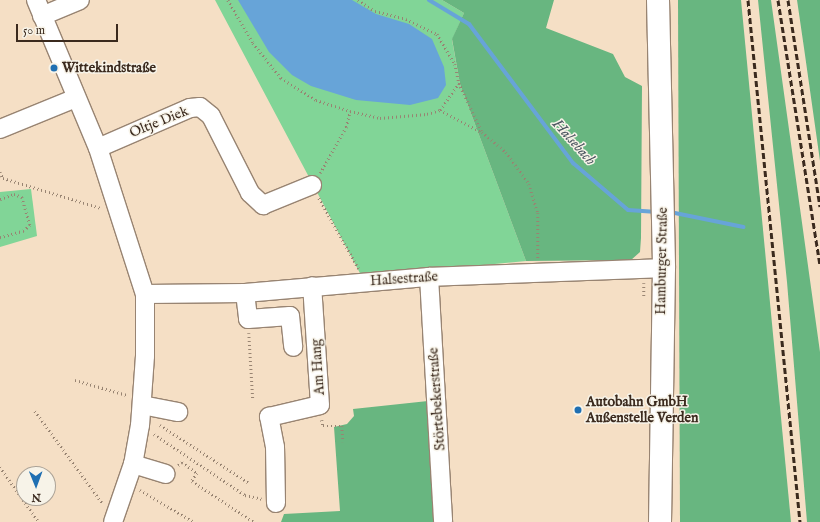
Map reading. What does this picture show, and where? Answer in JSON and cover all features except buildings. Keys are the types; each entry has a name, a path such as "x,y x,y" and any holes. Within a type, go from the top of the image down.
{"main road":[{"name":"Hamburger Straße","path":"658,0 664,268 660,522"}],"street":[{"path":"80,0 39,8 98,148 119,206 144,294 142,411 133,464 114,520"},
{"path":"0,129 76,98"},
{"name":"Oltje Diek","path":"98,148 190,108 200,107 211,116 250,193 263,205 312,185"},
{"name":"Halsestraße","path":"144,294 245,293 366,281 429,277 664,268"},
{"name":"Störtebekerstraße","path":"429,277 443,522"},
{"name":"Am Hang","path":"276,503 275,447 269,417 320,405 312,286"},
{"path":"245,293 248,319 290,316 293,347"},
{"path":"142,411 178,412"},
{"path":"133,464 166,474"}],"path":[{"path":"228,0 253,43 281,78 316,100 350,111 380,118 412,118 440,110 459,83"},
{"path":"358,0 375,11 406,19 437,34 455,64 459,83 482,132"},
{"path":"440,110 482,132 506,152 529,184 538,213 538,272"},
{"path":"350,111 333,153 312,185 366,281"},
{"path":"0,172 3,178 108,210 119,206"},
{"path":"0,199 14,194 22,197 30,225 24,231 0,238"},
{"path":"248,319 254,400"},
{"path":"75,380 142,411 249,483"},
{"path":"320,405 323,426 342,426 343,442"},
{"path":"35,411 114,520"},
{"path":"142,411 245,496 276,503"},
{"path":"166,474 182,462 197,473 192,481 254,522"},
{"path":"0,468 39,522"},
{"path":"126,484 156,498 194,522"}],"green space":[{"path":"215,0 442,0 464,13 452,40 460,84 526,261 362,277"},
{"path":"442,0 554,0 546,28 613,54 625,77 642,86 641,238 640,252 631,260 526,261 460,84 452,39 464,13"},
{"path":"678,0 741,0 791,522 680,522"},
{"path":"758,0 771,0 820,352 820,522 807,522 787,282"},
{"path":"797,0 820,0 820,161 804,48"},
{"path":"31,189 37,236 0,247 0,192"},
{"path":"428,401 435,522 281,522 284,514 340,511 334,427 347,424 354,416 353,409"}],"water":[{"path":"238,0 352,0 376,14 409,24 432,39 444,67 446,85 438,98 410,105 356,100 311,86 292,75 269,52"}],"waterway":[{"name":"Halsebach","path":"429,0 469,24 573,163 628,210 657,212"},
{"name":"Halsebach","path":"670,212 743,227"}],"railway":[{"path":"748,0 800,522"},
{"path":"778,0 820,265"},
{"path":"788,0 820,207"}],"place":[{"name":"Wittekindstraße","path":"54,68"},
{"name":"Autobahn GmbH Außenstelle Verden","path":"578,410"}]}
